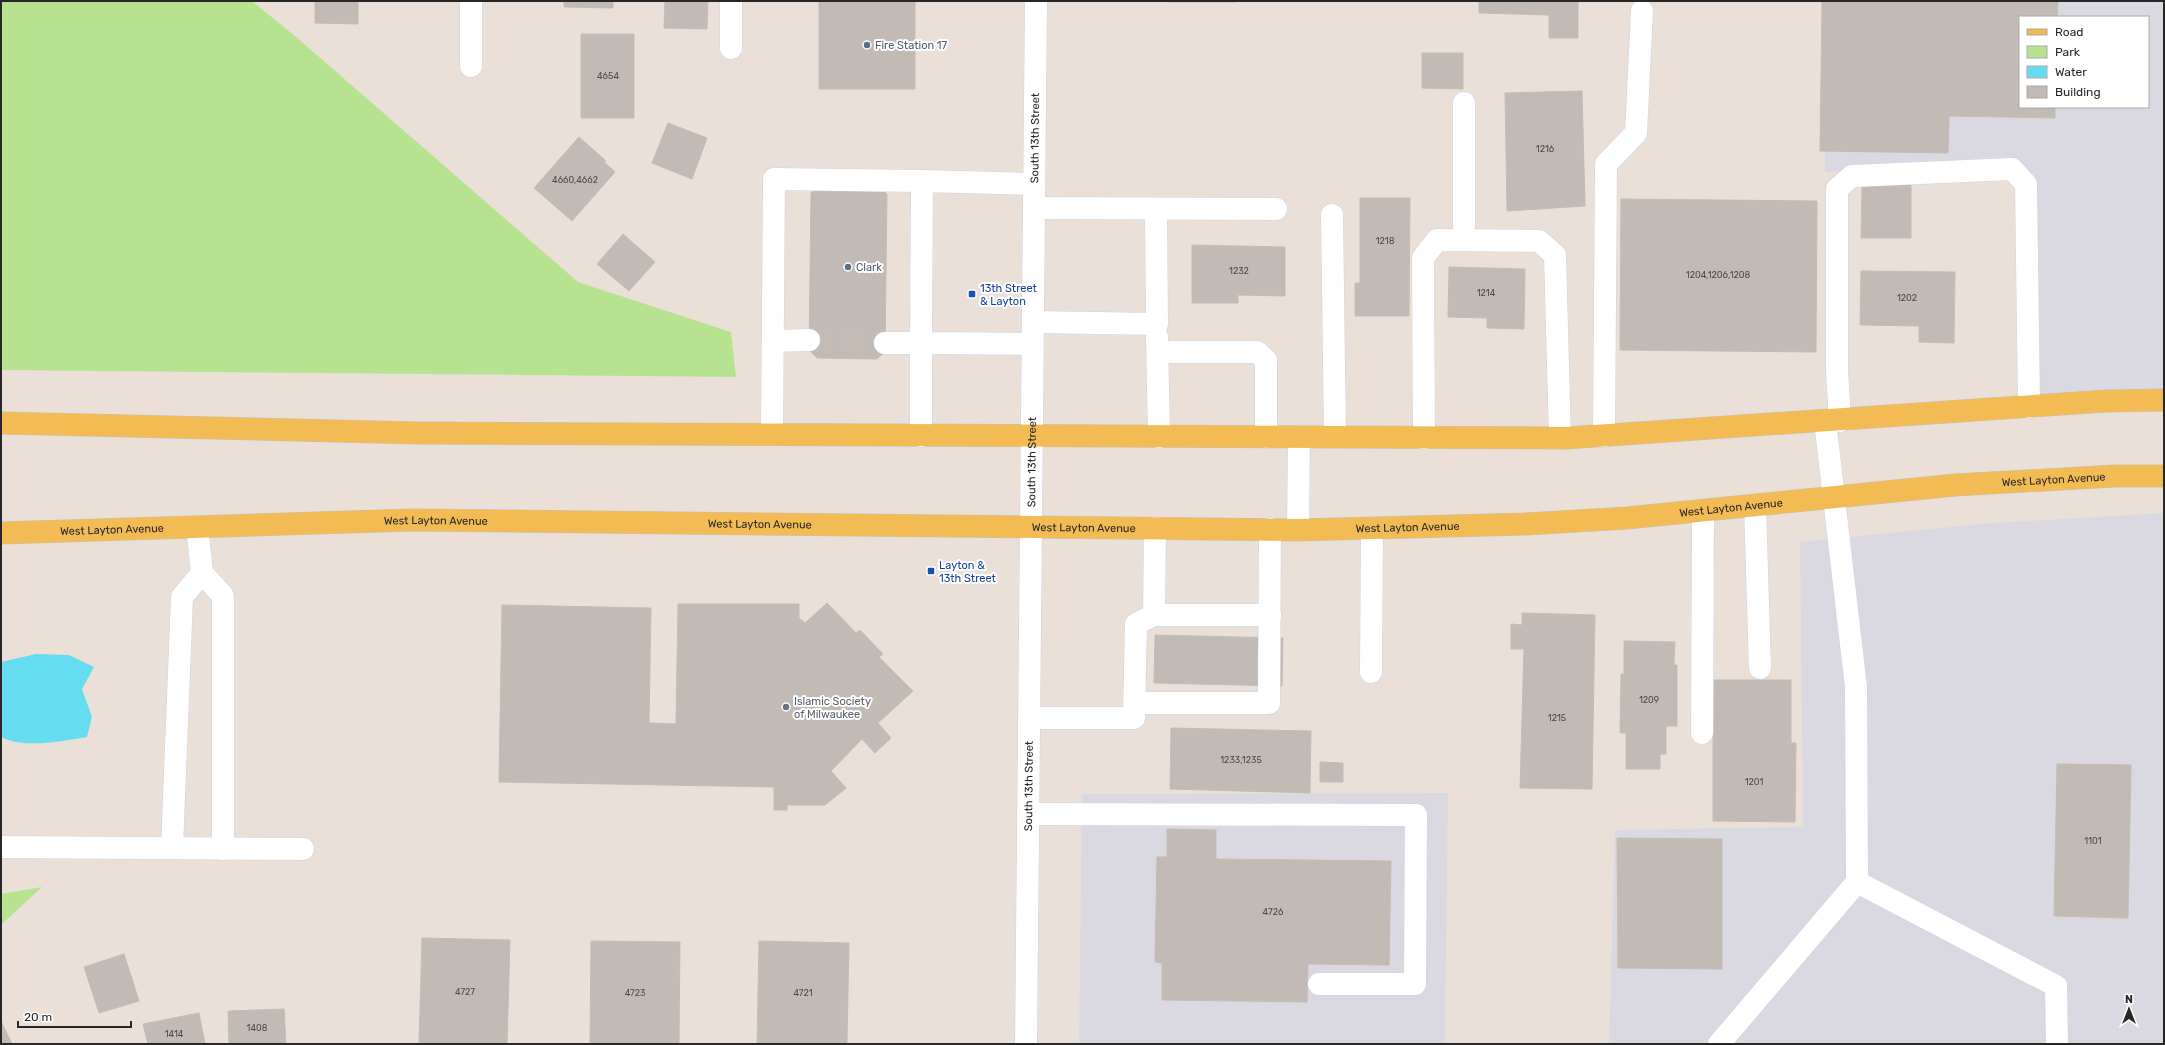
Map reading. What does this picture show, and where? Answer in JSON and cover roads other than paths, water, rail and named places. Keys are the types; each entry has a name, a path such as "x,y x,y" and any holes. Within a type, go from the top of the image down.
{"main road":[{"path":"1,423 418,433 772,434 1031,437 1560,438 1833,421 2106,401 2164,400"},
{"name":"West Layton Avenue","path":"1,533 411,520 1298,530 1534,524 1703,511 1956,485 2115,476 2164,476"}],"street":[{"path":"471,1 471,66"},
{"path":"731,1 731,48"},
{"name":"South 13th Street","path":"1026,1044 1029,527 1033,322 1036,1"},
{"path":"1604,436 1606,164 1636,134 1642,12"},
{"path":"1464,103 1464,240"},
{"path":"1719,1044 1857,882 1856,687 1833,498 1833,421 1837,370 1837,189 1852,176 2012,169 2026,184 2029,407"},
{"path":"772,434 774,179 1034,184"},
{"path":"921,436 922,181"},
{"path":"1034,208 1156,210 1276,209"},
{"path":"1156,210 1159,437"},
{"path":"1332,215 1335,437"},
{"path":"1424,438 1423,258 1437,240 1539,241 1555,255 1560,438"},
{"path":"1033,322 1157,324"},
{"path":"773,341 809,340"},
{"path":"885,343 1032,344"},
{"path":"1158,352 1257,352 1266,360 1266,437"},
{"path":"1298,530 1299,438"},
{"path":"1756,506 1760,668"},
{"path":"1702,733 1703,511"},
{"path":"197,527 202,573 223,596 223,848"},
{"path":"1154,615 1155,528"},
{"path":"1371,672 1372,528"},
{"path":"1135,703 1269,703 1270,529"},
{"path":"172,848 182,597 202,573"},
{"path":"1029,718 1134,718 1136,624 1154,615 1270,615"},
{"path":"1028,814 1416,815 1415,984 1319,984"},
{"path":"1,847 303,848"},
{"path":"1857,882 2056,986 2057,1044"}],"water":[{"path":"36,654 69,655 94,667 82,689 92,717 87,737 55,742 20,743 1,737 1,662"}],"tunnel":[{"path":"809,340 885,343"}],"place":[{"name":"Fire Station 17","path":"867,45"},
{"name":"Clark","path":"848,267"},
{"name":"13th Street & Layton","path":"972,294"},
{"name":"Layton & 13th Street","path":"931,571"},
{"name":"Islamic Society of Milwaukee","path":"786,707"}]}
